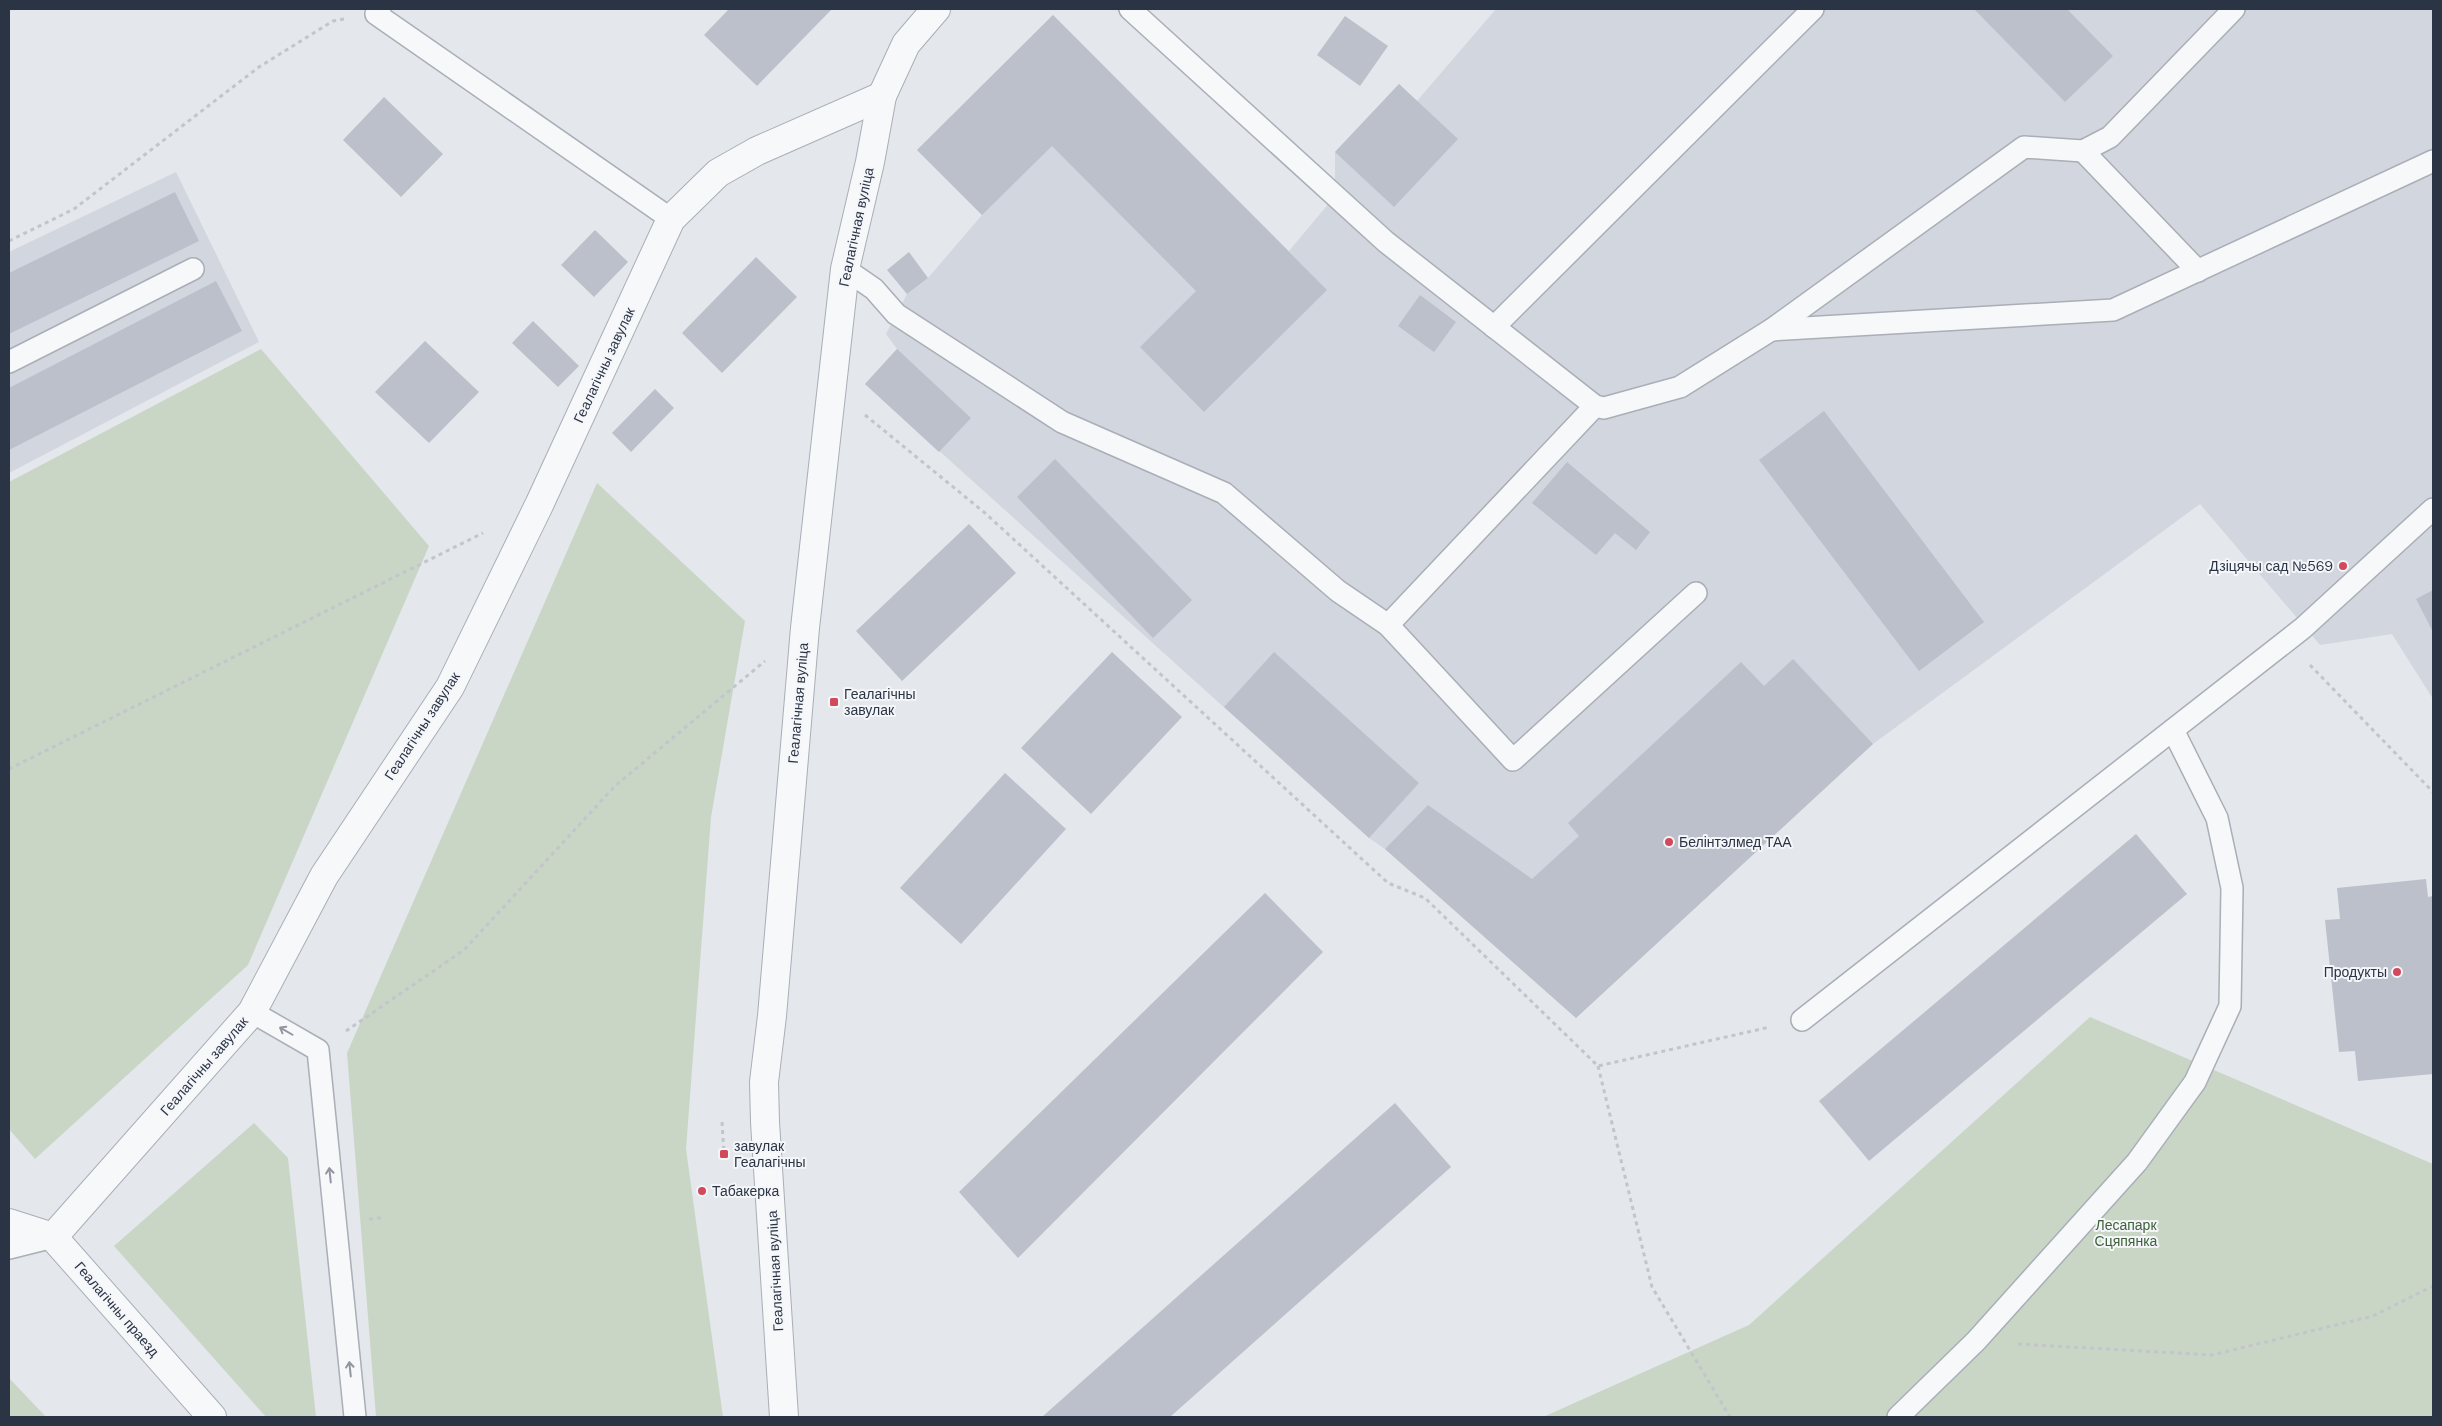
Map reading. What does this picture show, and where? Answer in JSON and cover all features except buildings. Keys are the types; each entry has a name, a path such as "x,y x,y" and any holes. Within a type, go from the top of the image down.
{"street":[{"name":"Геалагічная вуліца","path":"784,1417 764,1082 772,1016 805,628 845,269 870,162 882,96 906,44 936,9"},
{"name":"Геалагічны завулак","path":"53,1237 252,1012 324,876 450,687 530,523 671,219 718,173 757,151 882,96"},
{"path":"9,1223 53,1237"},
{"name":"Геалагічны праезд","path":"53,1237 212,1417"}],"lane":[{"path":"1130,9 1386,242 1595,406 1604,408 1680,387 1771,330 2024,147 2083,151 2110,137 2234,9"},
{"path":"1494,327 1813,9"},
{"path":"378,11 671,219"},
{"path":"2083,151 2198,271"},
{"path":"1771,330 2113,310 2433,161"},
{"path":"9,362 192,269"},
{"path":"845,269 874,289 896,314 1062,422 1224,493 1338,591 1388,625 1513,760 1696,594"},
{"path":"1388,625 1595,406"},
{"path":"1802,1020 2287,641 2433,509"},
{"path":"1898,1417 1976,1341 2137,1162 2195,1082 2230,1006 2232,888 2217,818 2173,730"},
{"path":"252,1012 318,1050 355,1417"},
{"path":"9,1248 53,1237"}],"path":[{"path":"9,241 74,209 267,62 333,21 378,11"},
{"path":"857,408 985,513 1388,883 1425,898 1598,1066 1652,1287 1730,1417"},
{"path":"9,769 489,530"},
{"path":"318,1050 464,950 615,786 805,628"},
{"path":"2287,641 2433,792"},
{"path":"1598,1066 1802,1020"},
{"path":"722,1122 724,1154"},
{"path":"1976,1341 2212,1355 2373,1316 2433,1286"}],"shaded area":[{"path":"1496,9 2433,9 2433,699 2392,634 2320,645 2200,504 1873,744 1576,1018 1385,849 1369,838 865,384 897,349 886,334 907,294 928,278 982,215 917,150 1053,15 1289,251 1335,196 1335,152 1399,84 1417,101"},
{"path":"176,172 259,342 9,473 9,252"}],"green space":[{"path":"261,349 429,546 248,965 35,1159 9,1129 9,482"},
{"path":"597,483 745,621 711,817 686,1149 723,1417 376,1417 347,1053"},
{"name":"Лесапарк Сцяпянка","path":"2090,1017 2433,1164 2433,1417 1543,1417 1749,1325"},
{"path":"254,1123 288,1158 316,1417 266,1417 114,1246"},
{"path":"9,1378 46,1417 9,1417"}],"place":[{"name":"Дзіцячы сад №569","path":"2343,566"},
{"name":"Геалагічны завулак","path":"834,702"},
{"name":"Белінтэлмед ТАА","path":"1669,842"},
{"name":"Продукты","path":"2397,972"},
{"name":"завулак Геалагічны","path":"724,1154"},
{"name":"Табакерка","path":"702,1191"}]}
